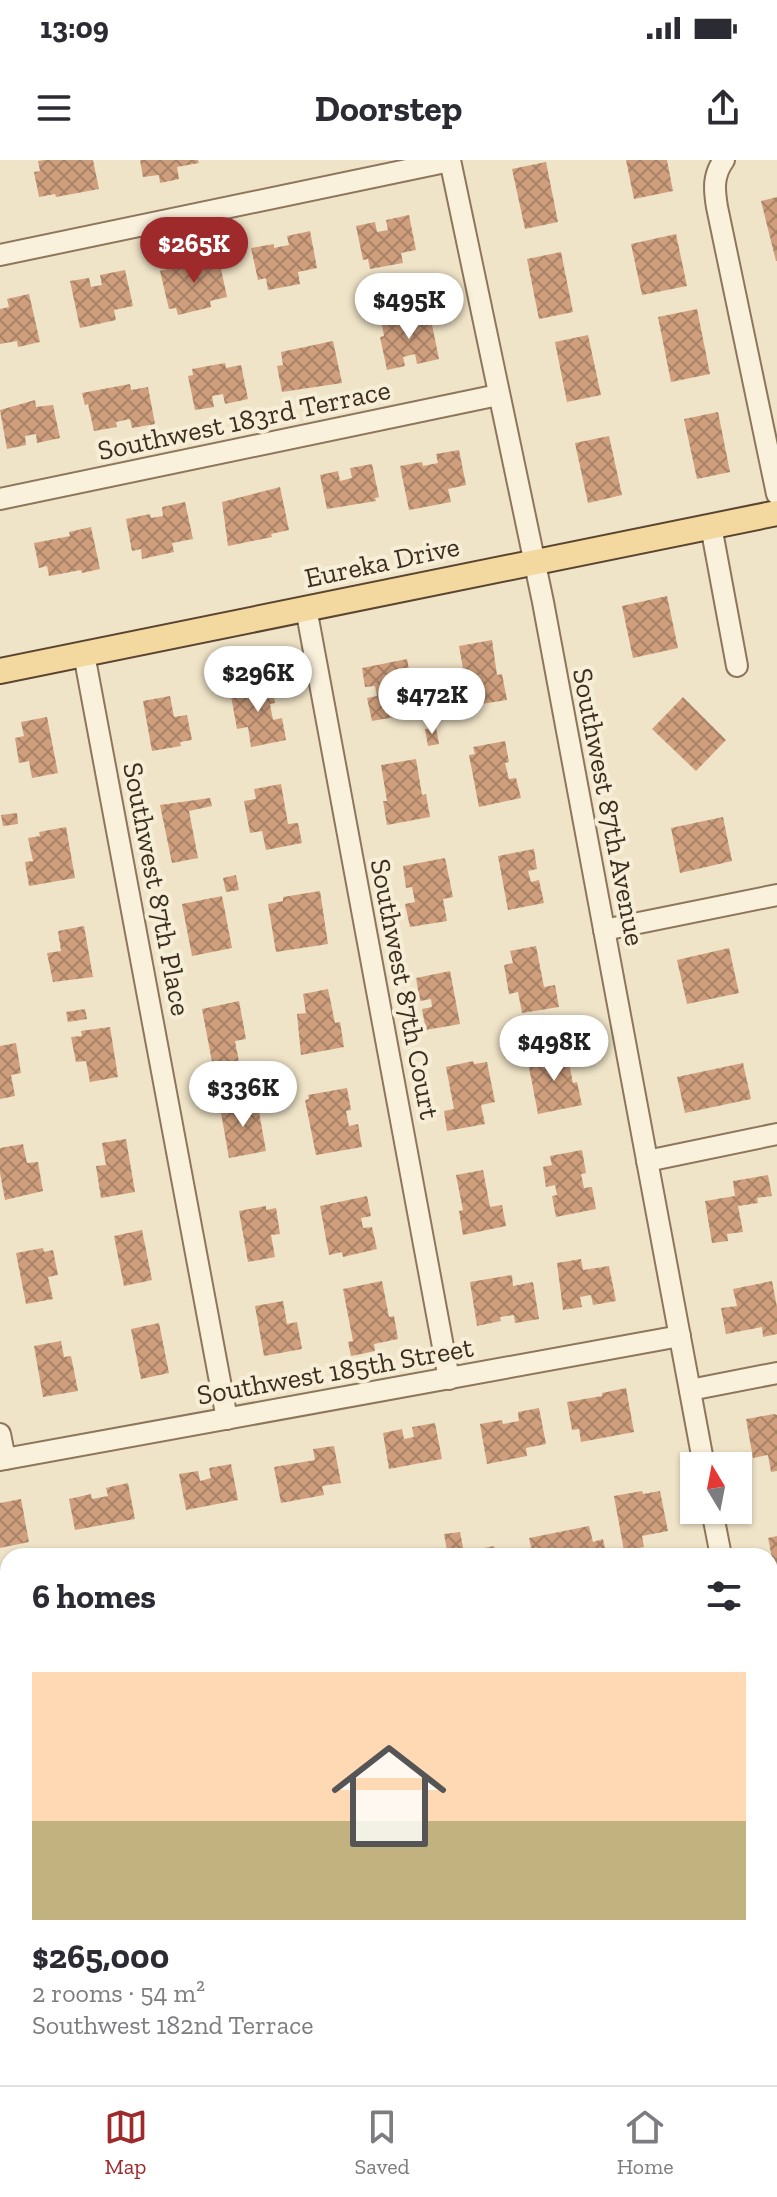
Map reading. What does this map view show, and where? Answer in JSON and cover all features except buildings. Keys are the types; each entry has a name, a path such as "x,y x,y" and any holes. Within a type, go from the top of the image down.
{"main road":[{"name":"Eureka Drive","path":"0,671 777,513"}],"street":[{"path":"724,160 714,182 717,207 777,494"},
{"path":"0,255 450,161"},
{"name":"Southwest 87th Avenue","path":"450,161 535,561 701,1452"},
{"name":"Southwest 183rd Terrace","path":"0,499 498,395"},
{"path":"711,526 737,666"},
{"name":"Southwest 87th Court","path":"306,608 449,1379"},
{"name":"Southwest 87th Place","path":"84,654 227,1419"},
{"path":"604,930 777,895"},
{"path":"647,1161 777,1134"},
{"name":"Southwest 185th Street","path":"2,1460 680,1336"},
{"path":"690,1390 777,1373"},
{"path":"0,1434 2,1460"},
{"path":"715,1524 719,1548"}]}
